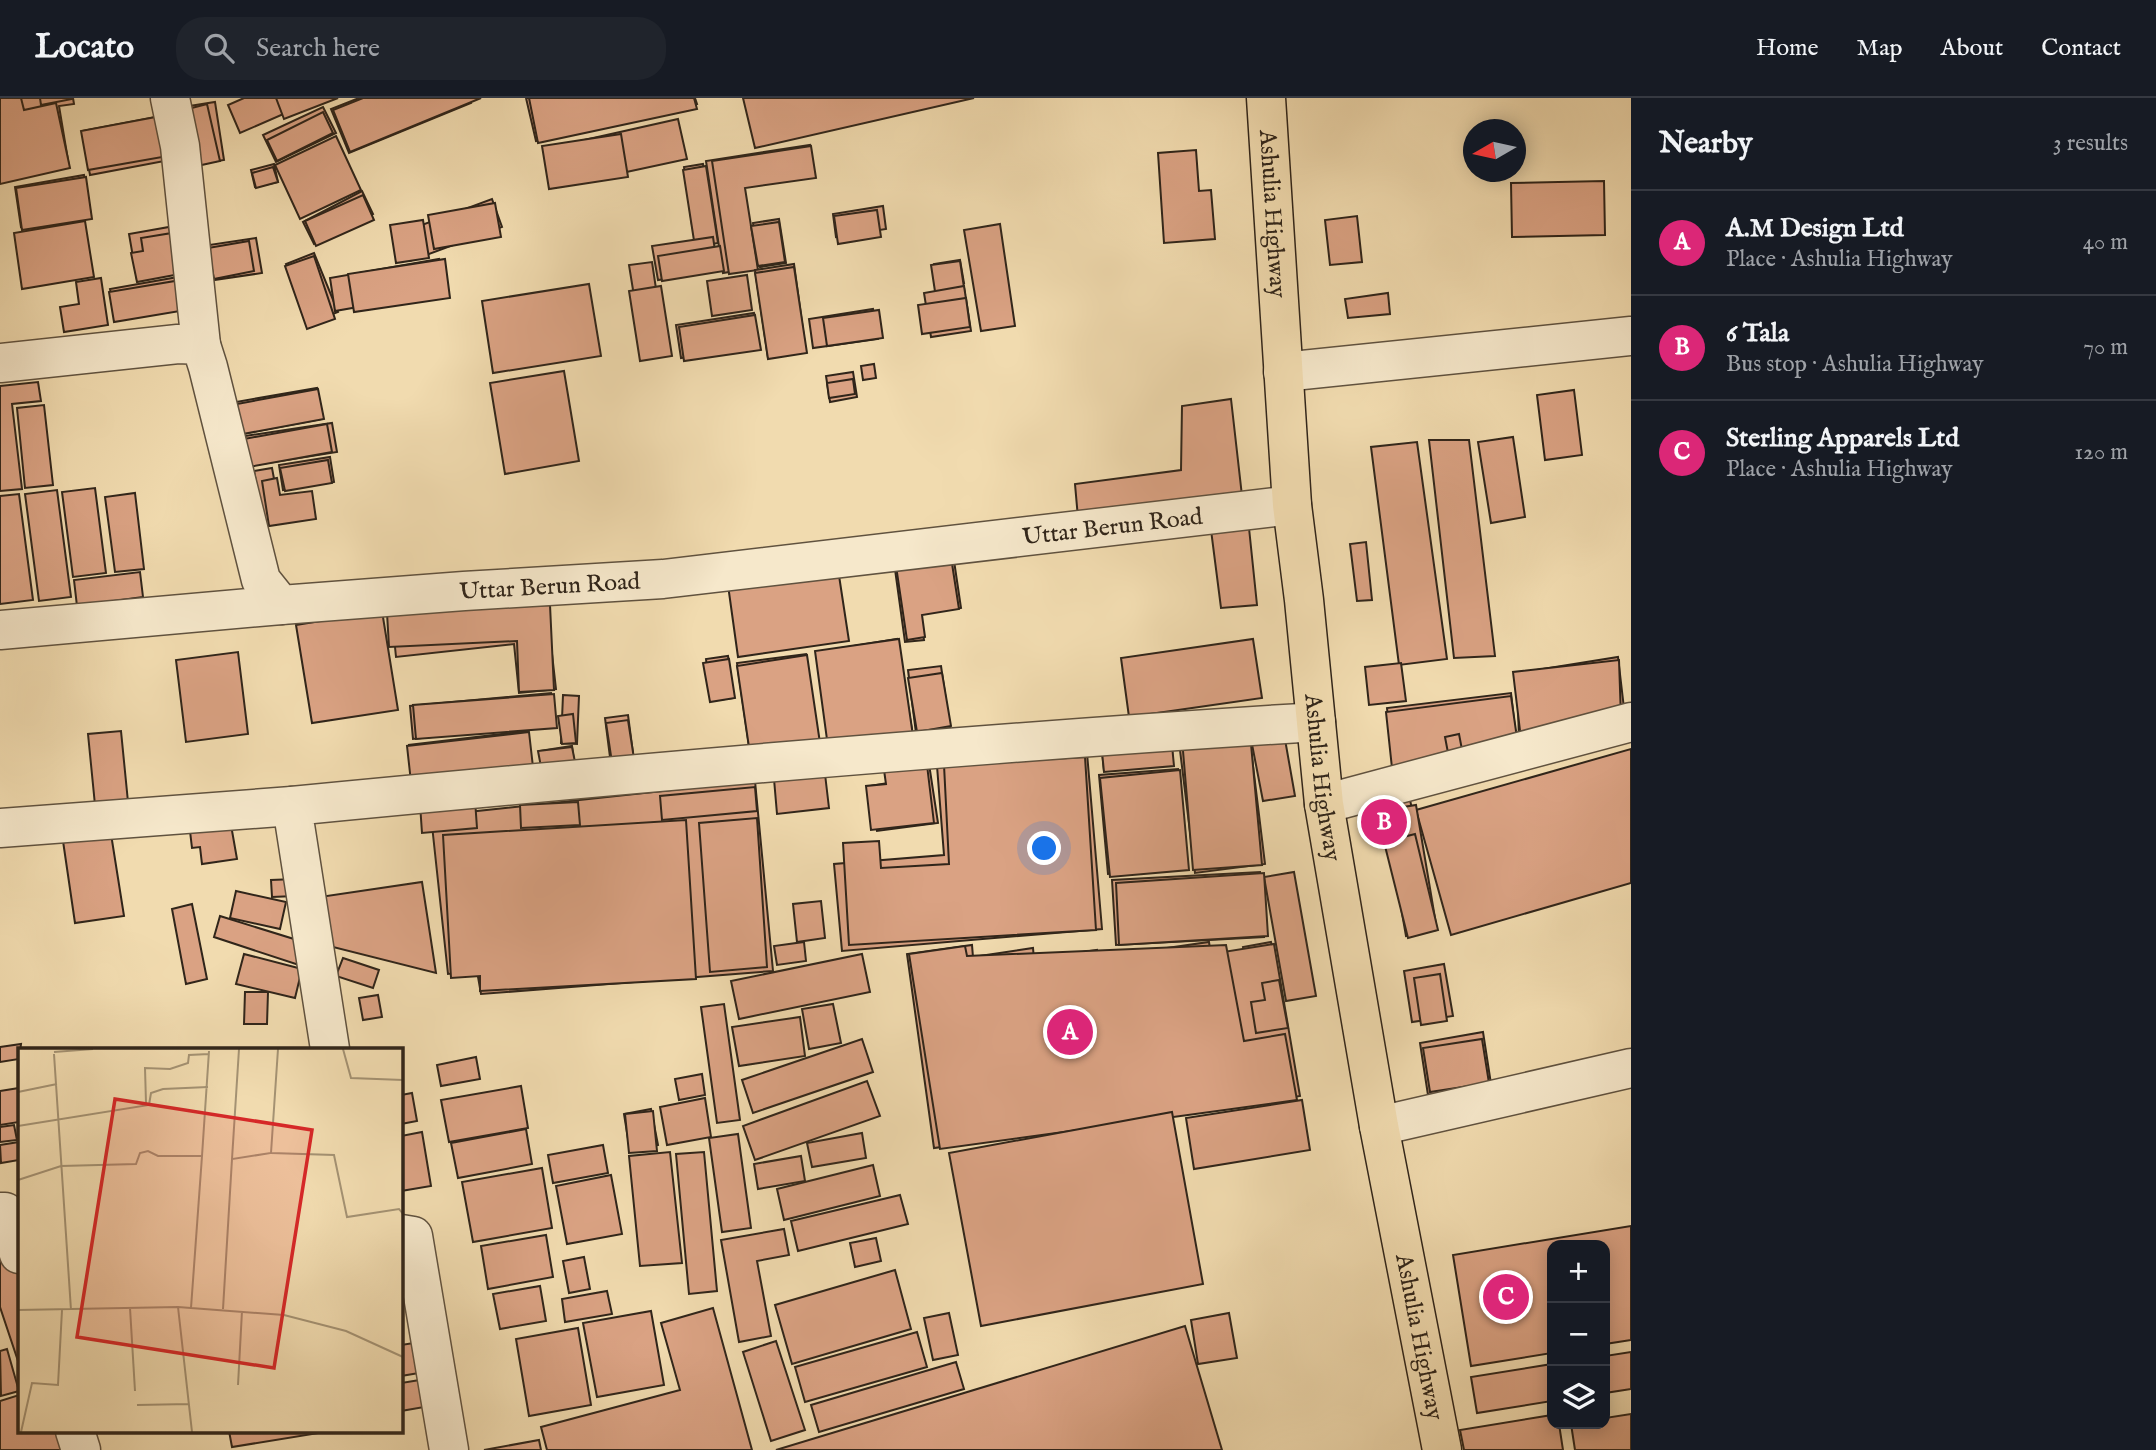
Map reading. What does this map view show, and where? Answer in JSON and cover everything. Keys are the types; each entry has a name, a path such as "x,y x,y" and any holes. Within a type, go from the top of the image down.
{"highway":[{"name":"Ashulia Highway","path":"1266,98 1292,505 1324,803 1379,1126 1442,1450"}],"street":[{"path":"170,98 180,146 201,345 261,580 281,606"},
{"path":"1283,372 1631,336"},
{"path":"0,363 178,344 201,345"},
{"name":"Uttar Berun Road","path":"0,630 464,591 663,579 1292,505"},
{"path":"0,828 292,806 657,771 1083,736 1316,722"},
{"path":"1324,803 1631,722"},
{"path":"292,806 330,1048"},
{"path":"1379,1126 1631,1068"},
{"path":"402,1234 413,1236 449,1450"},
{"path":"75,1432 81,1450"}],"building":[{"path":"0,98 73,98 74,104 59,106 69,166 0,178"},
{"path":"0,98 21,98 24,110 56,103 70,168 0,184"},
{"path":"40,98 72,98 72,99 41,105"},
{"path":"244,98 320,98 240,133 228,105"},
{"path":"276,98 338,98 284,119"},
{"path":"359,98 469,98 471,103 349,153 331,109"},
{"path":"363,98 481,98 350,152 333,110"},
{"path":"526,98 695,98 697,104 536,141"},
{"path":"529,98 694,98 697,109 538,143"},
{"path":"743,98 974,98 755,148"},
{"path":"215,102 224,160 199,164 189,106"},
{"path":"207,104 220,161 197,166 184,110"},
{"path":"323,107 336,133 276,162 263,135"},
{"path":"323,112 333,133 277,161 267,140"},
{"path":"167,115 175,159 90,175 82,131"},
{"path":"161,116 168,156 88,170 81,131"},
{"path":"678,119 687,159 552,188 544,149"},
{"path":"621,134 628,177 549,189 542,146"},
{"path":"336,136 361,190 300,219 275,165"},
{"path":"810,145 813,169 739,180 753,268 723,273 706,161"},
{"path":"811,146 816,178 745,188 758,270 729,274 712,161"},
{"path":"1196,150 1199,191 1211,190 1215,239 1164,243 1158,153"},
{"path":"274,164 278,182 255,187 251,170"},
{"path":"703,164 712,222 692,225 684,167"},
{"path":"706,166 718,243 695,247 683,170"},
{"path":"273,167 278,182 256,188 252,173"},
{"path":"84,175 91,215 21,227 15,187"},
{"path":"86,177 92,219 22,230 16,188"},
{"path":"1604,181 1605,235 1512,237 1511,183"},
{"path":"362,191 373,214 314,244 303,222"},
{"path":"363,195 374,220 316,246 305,221"},
{"path":"492,199 502,227 410,261 400,233"},
{"path":"495,203 501,237 434,249 428,215"},
{"path":"883,206 886,229 836,237 833,214"},
{"path":"877,210 881,237 838,244 834,216"},
{"path":"1357,216 1362,262 1330,265 1325,220"},
{"path":"779,219 786,263 760,267 753,223"},
{"path":"423,220 429,258 396,263 390,225"},
{"path":"85,221 94,277 22,289 14,233"},
{"path":"779,222 785,262 758,266 751,226"},
{"path":"1000,224 1015,326 981,331 964,230"},
{"path":"169,227 177,273 137,280 129,234"},
{"path":"172,233 180,274 137,282 131,253 143,251 141,238"},
{"path":"713,237 718,271 658,280 652,246"},
{"path":"256,238 262,273 214,280 209,245"},
{"path":"249,241 254,271 214,279 208,248"},
{"path":"720,246 724,271 662,281 658,256"},
{"path":"314,253 338,312 310,323 286,264"},
{"path":"314,256 335,319 307,329 285,266"},
{"path":"439,259 444,292 335,311 330,278"},
{"path":"445,259 450,298 354,312 348,274"},
{"path":"960,260 964,283 937,286 934,264"},
{"path":"960,261 965,294 936,298 931,265"},
{"path":"652,262 665,349 643,352 629,265"},
{"path":"794,264 806,352 768,358 755,270"},
{"path":"794,267 807,353 768,359 755,273"},
{"path":"747,275 752,310 712,316 707,281"},
{"path":"178,277 184,308 116,320 110,289"},
{"path":"101,278 108,325 64,332 60,307 79,304 76,282"},
{"path":"181,280 186,310 114,322 109,292"},
{"path":"589,284 601,356 493,373 482,301"},
{"path":"661,286 672,356 640,361 629,291"},
{"path":"964,286 971,331 931,337 924,293"},
{"path":"1388,293 1390,314 1348,318 1345,299"},
{"path":"966,298 970,327 922,334 918,305"},
{"path":"873,309 878,339 813,348 809,319"},
{"path":"879,310 883,338 827,346 823,318"},
{"path":"754,313 759,346 681,358 676,325"},
{"path":"755,315 761,350 684,361 679,327"},
{"path":"874,364 876,378 863,380 861,366"},
{"path":"564,371 579,461 505,474 490,383"},
{"path":"853,372 857,397 830,402 826,376"},
{"path":"853,379 855,394 829,398 827,383"},
{"path":"38,382 41,401 12,404 22,489 0,491 0,386"},
{"path":"317,388 322,419 242,434 236,402"},
{"path":"318,389 324,419 243,434 237,404"},
{"path":"1574,390 1582,455 1545,460 1537,395"},
{"path":"1231,399 1242,496 1078,518 1075,484 1181,470 1182,406"},
{"path":"44,405 53,485 25,488 17,408"},
{"path":"332,423 337,452 250,466 245,436"},
{"path":"327,424 332,452 249,467 244,439"},
{"path":"1513,437 1525,517 1491,523 1478,442"},
{"path":"1429,440 1469,440 1495,656 1454,658"},
{"path":"1417,442 1447,659 1399,665 1371,447"},
{"path":"330,457 334,482 283,490 279,465"},
{"path":"328,460 332,483 285,491 280,468"},
{"path":"272,468 278,500 302,495 305,517 264,525 254,471"},
{"path":"277,478 280,495 312,491 316,519 269,526 262,481"},
{"path":"95,488 106,573 73,577 62,492"},
{"path":"57,490 71,597 39,601 25,494"},
{"path":"135,493 144,569 115,572 105,497"},
{"path":"19,494 33,600 0,604 0,496"},
{"path":"1249,528 1257,605 1221,608 1211,530"},
{"path":"1366,542 1372,600 1357,601 1350,544"},
{"path":"953,554 961,608 920,614 924,640 905,642 894,562"},
{"path":"951,557 959,609 922,615 925,637 907,640 896,566"},
{"path":"838,569 849,641 738,657 728,585"},
{"path":"140,572 143,597 77,606 74,580"},
{"path":"546,601 556,689 519,693 514,644 396,657 392,617"},
{"path":"550,605 554,690 519,692 517,641 389,647 387,613"},
{"path":"382,611 398,710 312,723 296,625"},
{"path":"897,639 913,736 831,749 816,652"},
{"path":"899,639 913,736 828,747 815,651"},
{"path":"1253,639 1262,698 1129,717 1121,658"},
{"path":"238,652 248,734 186,742 176,660"},
{"path":"806,654 819,744 750,753 737,663"},
{"path":"807,655 820,743 750,754 737,666"},
{"path":"728,656 734,698 711,701 706,659"},
{"path":"1618,657 1625,717 1519,740 1517,673"},
{"path":"729,659 735,698 710,702 703,663"},
{"path":"1619,660 1621,718 1521,739 1513,672"},
{"path":"1401,663 1406,701 1369,705 1365,667"},
{"path":"941,666 950,728 916,733 908,670"},
{"path":"942,673 951,726 917,732 908,678"},
{"path":"551,693 554,725 413,739 410,706"},
{"path":"1511,693 1517,746 1394,771 1387,708"},
{"path":"554,694 557,728 416,739 413,705"},
{"path":"563,695 579,696 577,744 561,743"},
{"path":"1511,696 1518,745 1463,755 1459,734 1445,737 1449,758 1392,768 1386,712"},
{"path":"573,714 576,743 562,744 558,716"},
{"path":"628,715 634,761 611,765 605,718"},
{"path":"628,720 635,765 613,769 606,723"},
{"path":"1283,728 1295,796 1263,801 1250,734"},
{"path":"121,731 128,802 95,805 88,734"},
{"path":"528,731 532,767 413,781 409,745"},
{"path":"529,732 533,767 411,782 407,746"},
{"path":"1249,733 1265,864 1195,873 1179,742"},
{"path":"1250,733 1262,865 1193,870 1182,739"},
{"path":"1171,735 1173,765 1104,771 1101,741"},
{"path":"1171,735 1174,766 1104,772 1101,742"},
{"path":"572,746 575,769 543,774 539,751"},
{"path":"572,747 576,767 542,772 538,751"},
{"path":"1631,749 1631,883 1451,935 1416,810"},
{"path":"1087,753 1102,929 842,951 834,864 944,855 937,766"},
{"path":"1085,757 1096,930 849,945 843,843 879,841 881,868 949,864 944,765"},
{"path":"929,764 938,823 877,831 870,786 888,783 885,770"},
{"path":"927,765 934,823 871,830 866,786 886,784 884,770"},
{"path":"1178,769 1186,867 1108,874 1099,775"},
{"path":"1180,770 1189,870 1110,877 1100,778"},
{"path":"825,774 829,808 777,814 774,779"},
{"path":"755,781 773,971 481,994 477,971 448,974 431,816"},
{"path":"755,787 757,811 662,820 660,796"},
{"path":"475,800 477,828 422,833 420,804"},
{"path":"1410,800 1416,827 1395,832 1389,805"},
{"path":"578,802 580,825 521,828 520,805"},
{"path":"1416,805 1437,930 1406,936 1384,810"},
{"path":"757,818 767,967 710,972 699,823"},
{"path":"686,820 696,979 480,991 480,976 451,978 443,835"},
{"path":"231,825 237,859 202,864 200,847 192,848 190,831"},
{"path":"111,834 124,916 75,923 63,841"},
{"path":"1415,834 1438,930 1408,938 1384,842"},
{"path":"1260,872 1264,937 1116,945 1112,880"},
{"path":"1294,872 1316,996 1286,1001 1264,877"},
{"path":"1264,873 1268,936 1119,945 1116,883"},
{"path":"295,879 295,896 272,897 271,880"},
{"path":"422,882 436,973 321,944 313,898"},
{"path":"236,891 286,902 280,929 230,918"},
{"path":"821,901 825,938 797,942 793,904"},
{"path":"192,904 207,979 186,984 172,909"},
{"path":"220,916 310,944 302,966 214,937"},
{"path":"804,942 806,961 777,965 774,946"},
{"path":"1209,942 1233,1106 934,1148 907,954 972,945 973,957 1033,948 1034,959 1097,950 1098,958"},
{"path":"1271,942 1278,977 1249,982 1243,947"},
{"path":"1274,944 1300,1096 1243,1106 1217,953"},
{"path":"1226,945 1244,1041 1285,1034 1297,1100 940,1149 909,954 965,946 967,956"},
{"path":"244,954 302,969 295,998 236,984"},
{"path":"862,954 870,992 739,1019 731,981"},
{"path":"343,958 379,970 373,988 336,976"},
{"path":"1444,964 1453,1016 1412,1022 1404,971"},
{"path":"1440,974 1447,1021 1421,1025 1414,978"},
{"path":"1279,980 1288,1028 1256,1033 1251,1002 1265,1000 1262,983"},
{"path":"245,992 268,992 267,1024 244,1024"},
{"path":"378,995 382,1017 363,1020 359,998"},
{"path":"724,1004 740,1120 717,1123 701,1007"},
{"path":"833,1004 841,1043 809,1049 802,1009"},
{"path":"800,1017 805,1056 739,1066 732,1027"},
{"path":"1483,1032 1491,1084 1428,1095 1420,1043"},
{"path":"862,1039 873,1072 753,1113 742,1080"},
{"path":"1482,1039 1489,1083 1430,1092 1423,1048"},
{"path":"21,1044 18,1048 18,1059 0,1062 0,1047"},
{"path":"476,1057 480,1079 441,1086 437,1065"},
{"path":"702,1074 705,1095 679,1100 675,1079"},
{"path":"867,1081 880,1116 755,1160 743,1126"},
{"path":"521,1086 528,1128 449,1142 441,1100"},
{"path":"18,1088 18,1122 0,1125 0,1091"},
{"path":"412,1093 417,1121 402,1124 402,1095"},
{"path":"705,1098 711,1137 667,1145 660,1107"},
{"path":"1302,1100 1310,1150 1194,1169 1186,1118"},
{"path":"651,1109 658,1145 630,1151 624,1114"},
{"path":"653,1111 657,1151 629,1153 625,1114"},
{"path":"1172,1112 1203,1284 981,1326 949,1153"},
{"path":"14,1125 17,1140 0,1142 0,1127"},
{"path":"526,1129 532,1164 458,1178 451,1143"},
{"path":"422,1132 431,1186 402,1191 402,1136"},
{"path":"862,1133 866,1158 812,1167 807,1143"},
{"path":"738,1134 751,1228 722,1232 709,1138"},
{"path":"18,1142 18,1160 1,1163 0,1145"},
{"path":"603,1145 608,1173 553,1183 548,1155"},
{"path":"670,1152 682,1263 640,1266 629,1156"},
{"path":"704,1152 717,1291 689,1294 676,1154"},
{"path":"801,1156 805,1181 758,1189 754,1164"},
{"path":"873,1165 880,1196 784,1220 777,1189"},
{"path":"542,1168 552,1228 473,1242 462,1182"},
{"path":"611,1175 622,1234 567,1244 556,1186"},
{"path":"900,1195 908,1224 798,1251 791,1221"},
{"path":"1631,1226 1631,1340 1610,1343 1610,1240 1547,1240 1547,1354 1471,1366 1453,1255"},
{"path":"784,1229 789,1255 757,1261 771,1336 739,1342 721,1240"},
{"path":"546,1235 553,1277 488,1289 481,1246"},
{"path":"876,1238 881,1261 855,1267 850,1243"},
{"path":"10,1248 18,1273 18,1361 0,1307 0,1252"},
{"path":"584,1257 590,1289 569,1293 563,1261"},
{"path":"895,1270 911,1329 792,1364 775,1305"},
{"path":"540,1286 546,1321 500,1329 493,1294"},
{"path":"607,1291 612,1314 565,1322 562,1299"},
{"path":"713,1308 752,1450 547,1450 541,1427 680,1390 661,1323"},
{"path":"651,1311 664,1385 597,1397 583,1323"},
{"path":"949,1313 958,1355 933,1360 924,1318"},
{"path":"1229,1313 1237,1358 1198,1364 1191,1320"},
{"path":"1185,1326 1222,1450 776,1450"},
{"path":"578,1328 591,1405 529,1416 516,1339"},
{"path":"917,1332 927,1367 805,1402 795,1367"},
{"path":"776,1341 805,1430 771,1441 743,1352"},
{"path":"420,1342 425,1372 402,1376 402,1345"},
{"path":"7,1349 18,1388 18,1391 1,1396 0,1351"},
{"path":"1631,1352 1631,1389 1610,1392 1610,1355"},
{"path":"956,1362 964,1389 819,1432 811,1405"},
{"path":"1547,1365 1547,1402 1477,1413 1471,1377"},
{"path":"426,1379 430,1406 402,1411 402,1383"},
{"path":"18,1395 18,1432 63,1432 68,1450 0,1450 0,1401"},
{"path":"1631,1414 1631,1450 1575,1450 1572,1429 1610,1429 1610,1417"},
{"path":"1547,1416 1547,1429 1560,1429 1563,1450 1464,1450 1460,1430"},
{"path":"229,1432 325,1432 232,1447"},
{"path":"539,1440 541,1450 484,1450"}],"place":[{"name":"6 Tala","path":"1384,822"},
{"name":"A.M Design Ltd","path":"1070,1032"},
{"name":"Sterling Apparels Ltd","path":"1506,1297"}]}
